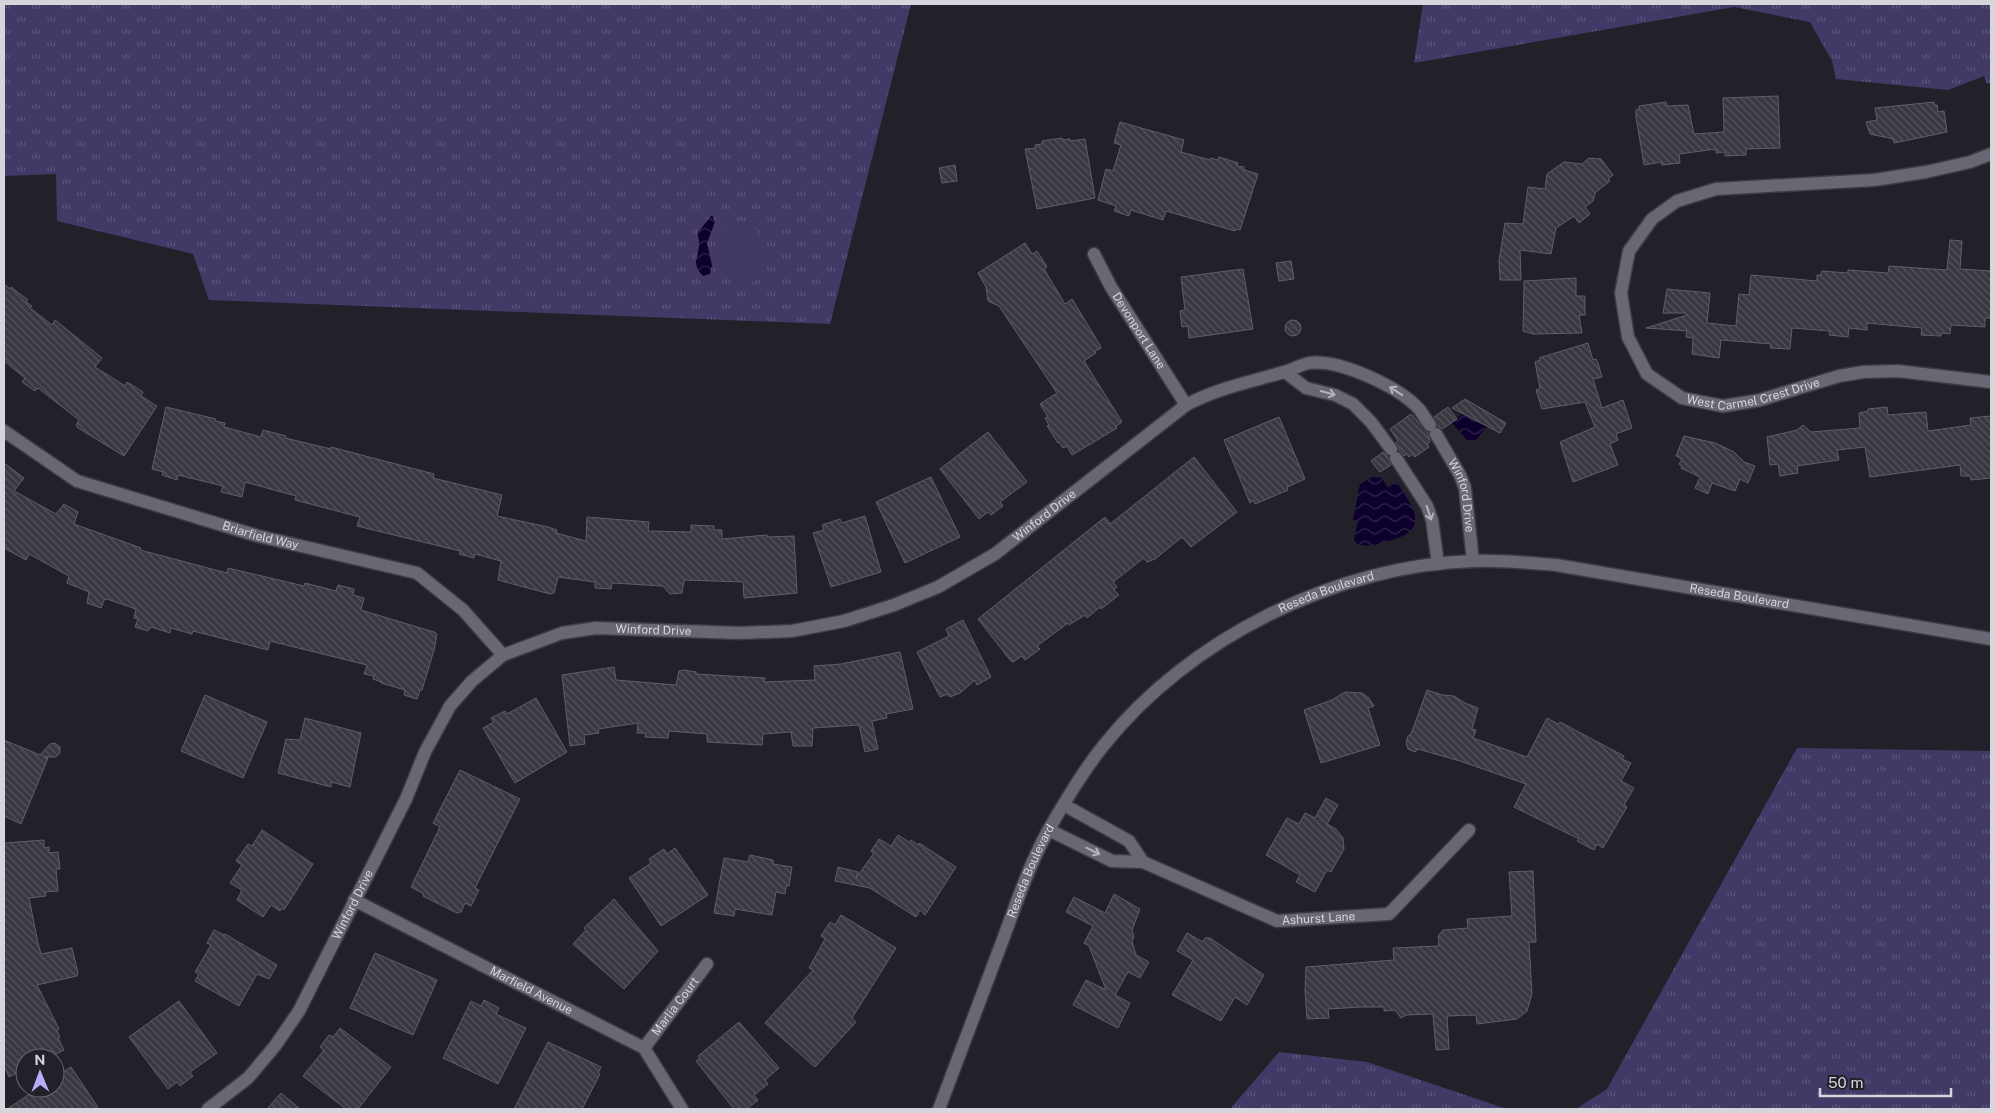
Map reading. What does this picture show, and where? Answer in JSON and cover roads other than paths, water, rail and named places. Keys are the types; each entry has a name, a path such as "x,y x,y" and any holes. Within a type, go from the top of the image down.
{"street":[{"name":"West Carmel Crest Drive","path":"1991,154 1970,162 1926,172 1874,180 1716,189 1677,201 1652,219 1629,251 1621,294 1628,337 1648,374 1682,398 1722,406 1760,400 1838,376 1863,372 1898,371 1991,382"},
{"name":"Devonport Lane","path":"1094,254 1111,287 1186,405"},
{"name":"Winford Drive","path":"208,1109 248,1078 280,1039 299,1010 406,799 425,752 450,706 472,681 503,655 562,633 596,628 740,633 792,631 844,621 894,604 938,587 995,554 1186,405 1207,394 1240,382 1285,372 1309,363 1340,366 1373,378 1398,392 1419,409 1466,488 1472,561"},
{"path":"1285,372 1306,388 1335,395 1354,404 1371,422 1427,506 1432,520 1438,564"},
{"name":"Briarfield Way","path":"4,430 77,481 258,536 417,573 464,610 503,655"},
{"name":"Reseda Boulevard","path":"939,1109 1028,872 1049,830 1083,772 1127,718 1181,671 1230,636 1266,616 1344,584 1390,572 1438,564 1472,561 1556,565 1991,639"},
{"path":"1064,805 1128,841 1143,862"},
{"name":"Ashurst Lane","path":"1049,830 1112,861 1143,862 1277,921 1389,914 1470,830"},
{"name":"Marfield Avenue","path":"354,900 644,1048"},
{"name":"Marlia Court","path":"644,1048 707,964"},
{"path":"644,1048 682,1109"}],"water":[{"path":"712,215 715,222 707,243 712,265 710,274 703,276 696,264 699,243 698,232"},
{"path":"1466,410 1476,416 1474,420 1488,425 1476,440 1467,440 1452,423"},
{"path":"1372,477 1382,478 1388,488 1396,482 1408,499 1415,516 1415,523 1411,530 1403,536 1375,545 1358,545 1354,540 1358,521 1353,520 1360,484"}]}
